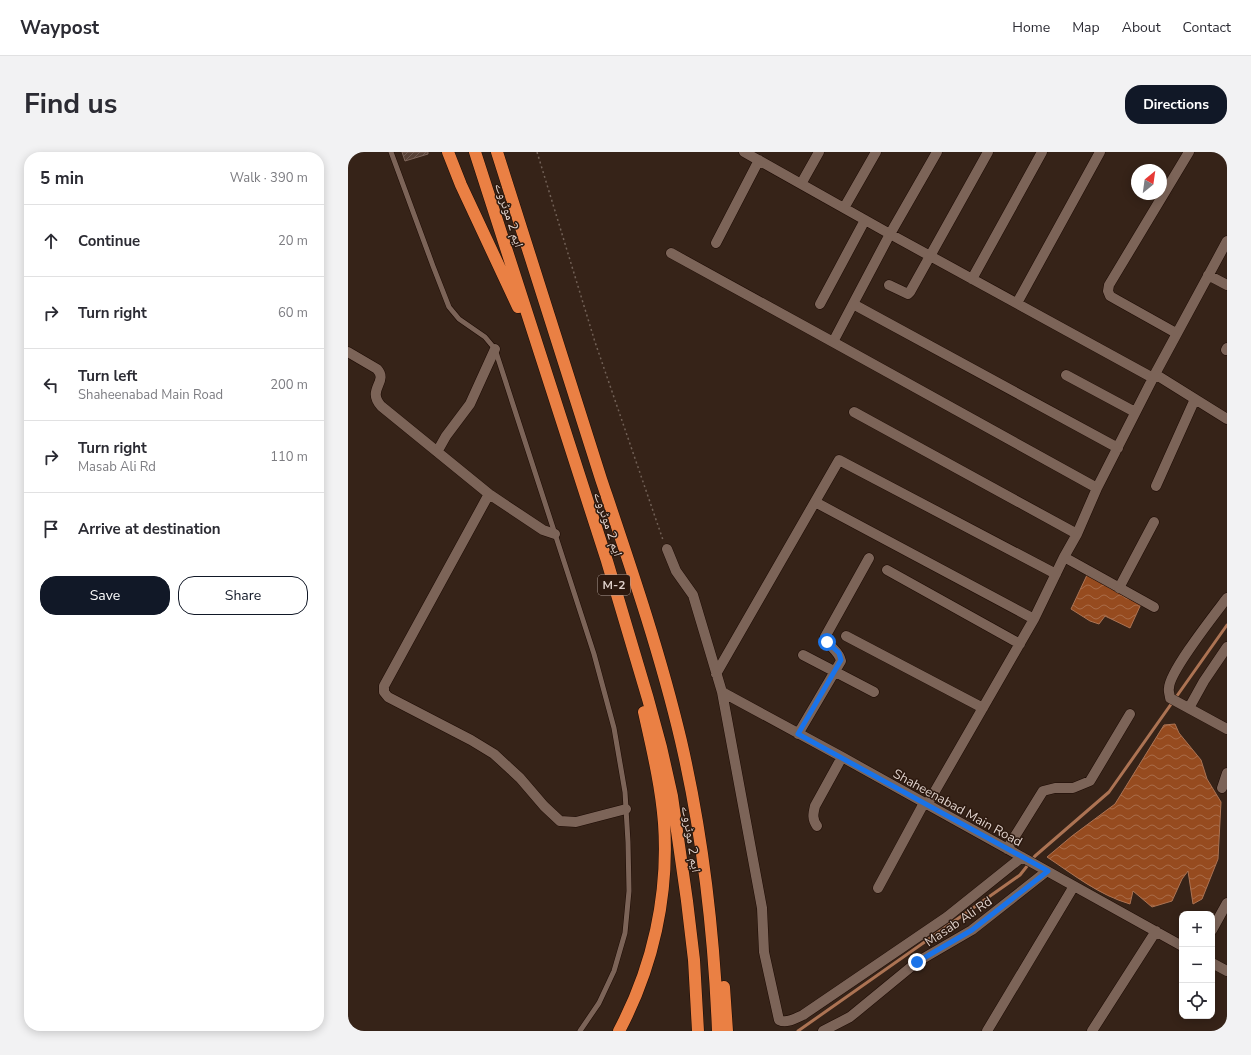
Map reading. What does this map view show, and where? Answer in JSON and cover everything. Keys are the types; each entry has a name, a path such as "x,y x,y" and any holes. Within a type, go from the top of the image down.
{"highway":[{"path":"448,152 461,185 542,357"},
{"name":"ایم 2 موٹروے","path":"475,152 607,561 661,747 672,796 687,901 694,960 698,1031"},
{"name":"ایم 2 موٹروے","path":"497,152 626,555 668,692 681,743 700,844 708,904 714,956 718,1031"},
{"path":"607,561 652,749 662,808 665,850 661,900 655,939 642,981 619,1031"},
{"path":"691,793 711,872 723,976 727,1031"}],"street":[{"path":"744,152 758,157 801,184 890,234 1154,376 1227,419"},
{"path":"801,184 819,152"},
{"path":"844,208 876,152"},
{"path":"833,342 890,234 937,152"},
{"path":"889,285 908,294 931,256 988,152"},
{"path":"972,279 1042,152"},
{"path":"1017,303 1100,152"},
{"path":"1176,333 1110,296 1108,291 1109,285 1189,152"},
{"path":"716,243 758,157"},
{"path":"820,304 865,220"},
{"path":"878,888 1034,619 1135,412 1176,333 1227,241"},
{"path":"671,253 1097,488"},
{"path":"1208,275 1227,285"},
{"path":"853,304 1118,448"},
{"path":"437,452 446,436 470,404 495,349"},
{"path":"348,352 378,369 381,373 381,377 374,394 376,401 380,406 489,494 543,530 555,534"},
{"path":"1066,375 1135,412"},
{"path":"1156,486 1195,399"},
{"path":"854,412 1076,534"},
{"path":"716,674 839,460 1056,574"},
{"path":"489,494 384,686 384,692 388,697 471,740 494,754 520,778 544,806 560,821 576,822 626,809"},
{"path":"815,502 1034,619"},
{"path":"1119,588 1154,522"},
{"path":"667,549 676,571 693,595 722,692 762,908 764,952 777,1013 782,1026 788,1021 803,1015 947,917 1022,857"},
{"path":"1064,557 1154,606"},
{"path":"798,734 841,660 840,656 827,642 826,637 869,558"},
{"path":"887,570 1020,644"},
{"path":"1227,598 1177,669 1168,688 1174,700 1227,729"},
{"path":"846,636 983,708"},
{"path":"1189,708 1204,681 1227,647"},
{"path":"803,655 874,692"},
{"name":"Shaheenabad Main Road","path":"722,692 1179,944"},
{"path":"1007,849 1043,791 1054,788 1073,788 1090,780 1130,714"},
{"path":"817,826 814,822 813,814 815,806 842,757"},
{"path":"1222,788 1227,773"},
{"name":"Masab Ali Rd","path":"823,1031 850,1017 917,962 972,930 1048,871"},
{"path":"988,1031 1074,886"},
{"path":"1215,925 1227,903"},
{"path":"1092,1031 1156,931"},
{"path":"1215,965 1227,971"}],"lane":[{"path":"391,152 449,307 459,319 485,337 495,349 594,654 614,728 625,792 628,842 629,891 625,933 614,971 599,1003 580,1031"}],"path":[{"path":"537,152 595,342 650,506 667,549"}],"water":[{"path":"1087,575 1141,604 1130,628 1105,616 1099,624 1090,621 1071,609"},
{"path":"1175,724 1179,733 1201,760 1207,779 1221,802 1218,859 1202,899 1193,904 1188,871 1182,879 1172,901 1152,907 1133,891 1130,904 1097,890 1047,857 1115,804 1164,725"}],"building":[{"path":"402,152 428,152 428,154 405,161"}],"waterway":[{"path":"798,1031 1020,875 1035,856 1109,792 1227,625"}],"route":[{"path":"827,642 839,653 841,660 798,734 1048,871 972,930 917,962"}]}
